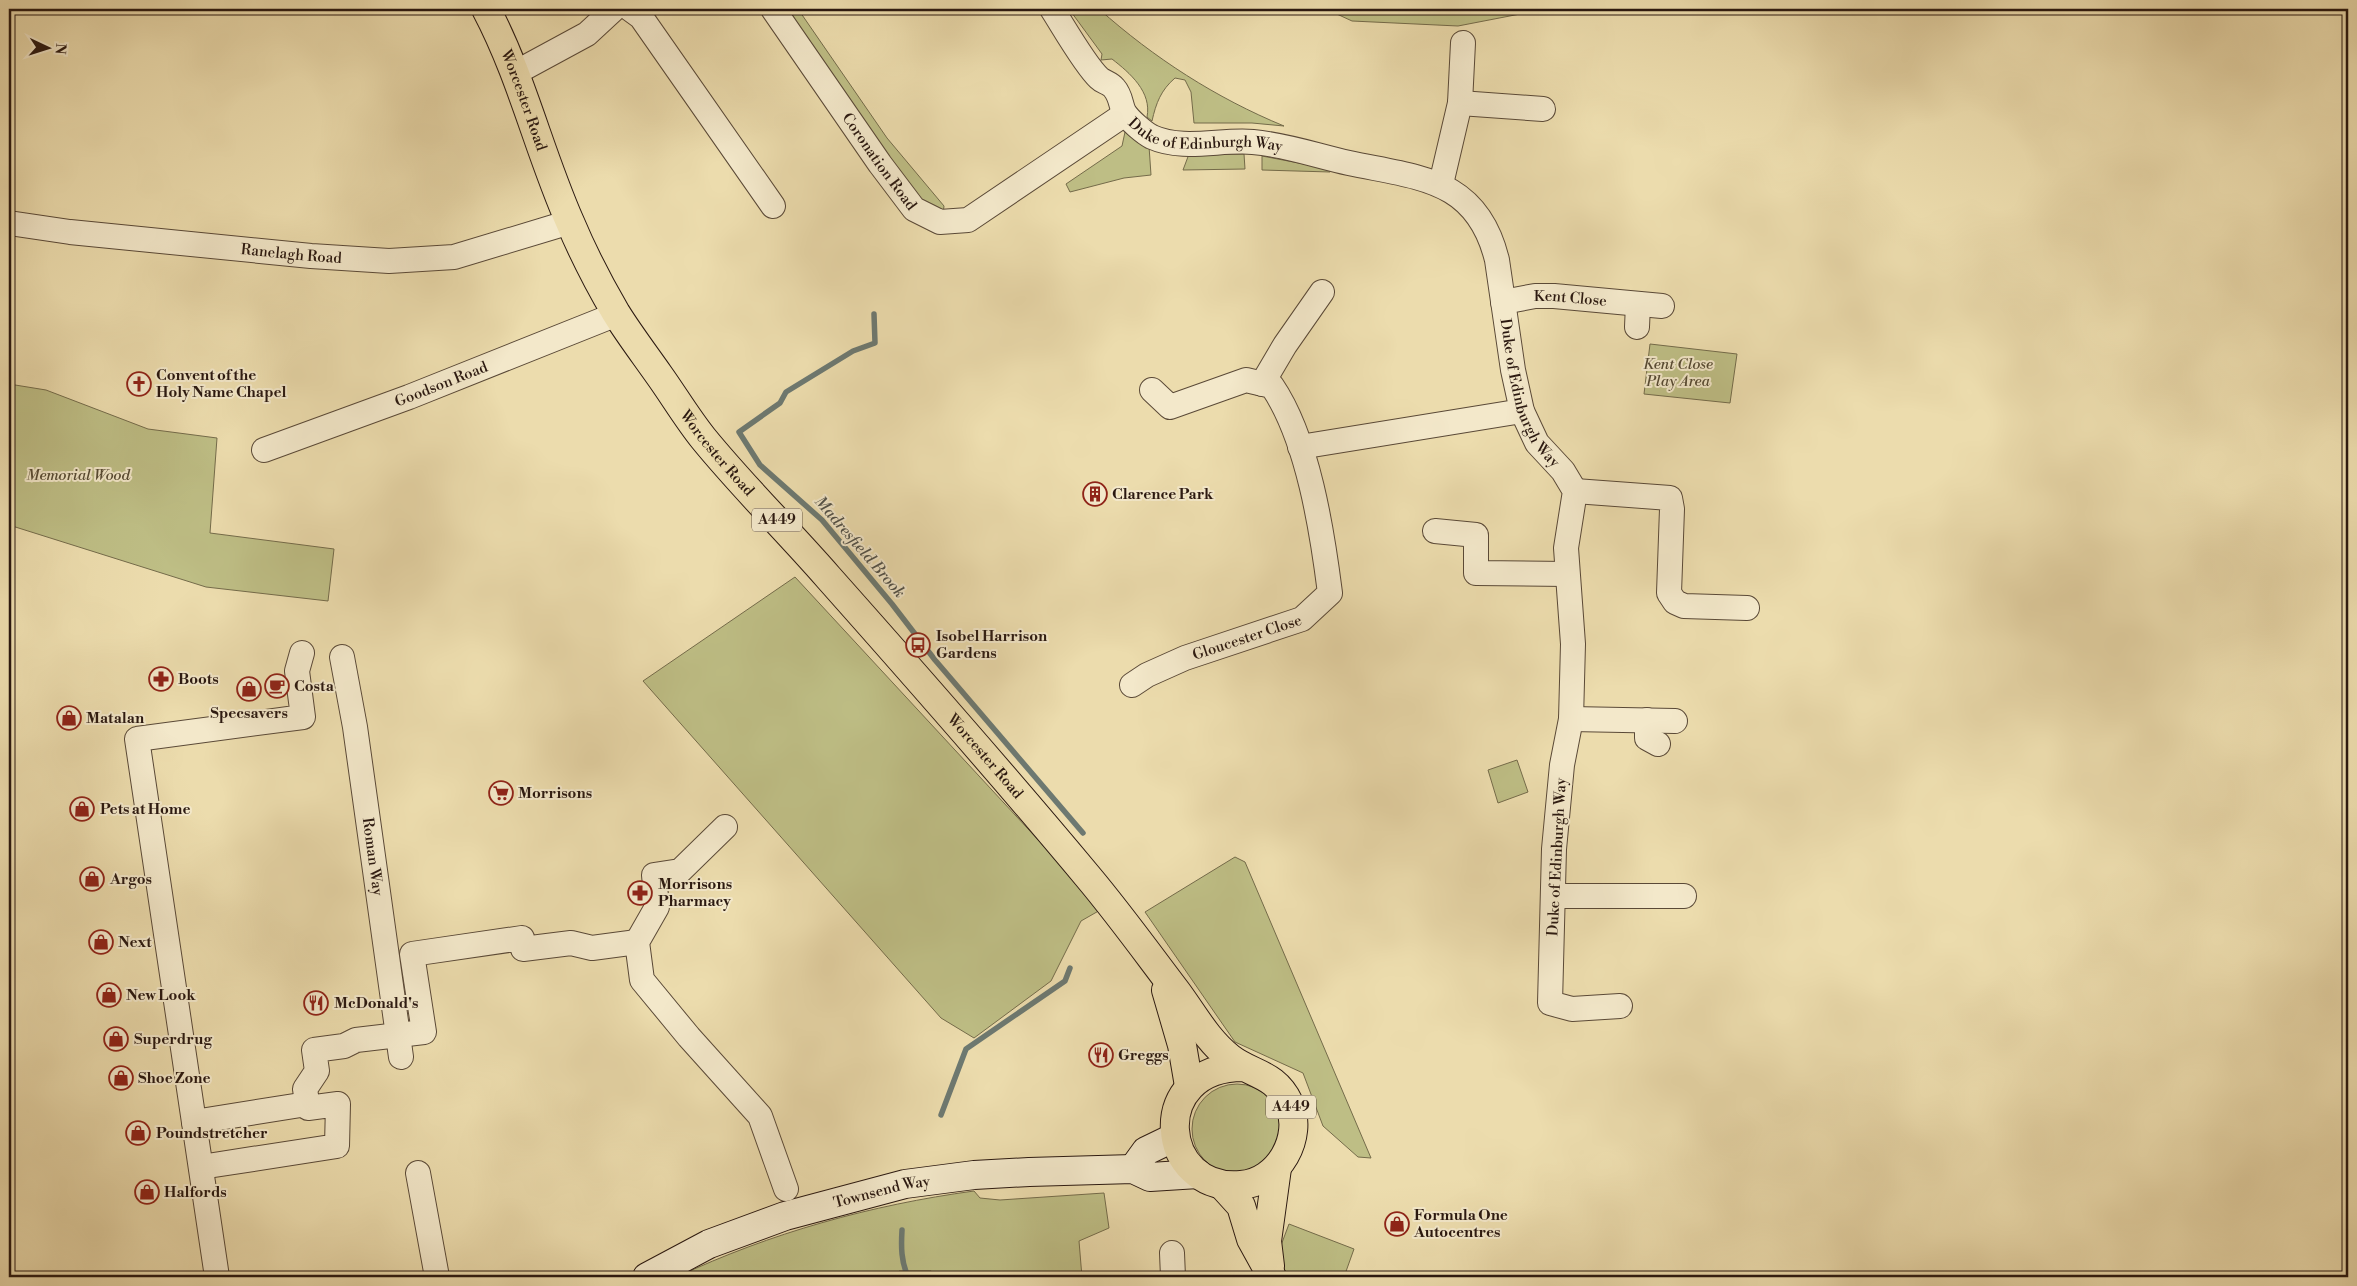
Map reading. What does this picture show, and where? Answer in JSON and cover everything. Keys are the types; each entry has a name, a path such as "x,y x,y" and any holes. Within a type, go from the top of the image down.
{"highway":[{"name":"Worcester Road","path":"486,9 515,73 570,222 617,314 702,436 921,682 1084,871 1140,941 1161,972"},
{"name":"A449","path":"1161,972 1214,1044 1242,1066 1264,1074 1281,1089 1291,1107 1294,1131 1288,1151 1277,1168 1257,1181 1243,1185 1210,1179"},
{"name":"A449","path":"1161,972 1182,1045 1189,1086"},
{"name":"A449","path":"1242,1066 1224,1067 1208,1072 1189,1086 1181,1098 1174,1124 1178,1147 1189,1166 1210,1179 1242,1206 1251,1239 1271,1275"},
{"name":"A449","path":"1271,1275 1267,1241 1277,1168"}],"main road":[{"path":"1176,1137 1146,1151 1133,1169 1150,1177 1210,1179"},
{"name":"Townsend Way","path":"646,1277 709,1244 785,1216 879,1190 974,1176 1133,1169"}],"street":[{"path":"515,73 586,34 614,9"},
{"path":"630,9 641,17 759,172 773,206"},
{"name":"Coronation Road","path":"773,9 880,164 914,208 940,222 968,220 1125,114"},
{"name":"Duke of Edinburgh Way","path":"1052,9 1098,78 1112,86 1120,97 1125,114 1152,137 1189,143 1253,142 1308,151 1348,163 1405,173 1441,184 1464,201 1480,217 1493,244 1504,302 1513,370 1522,411 1537,443 1564,470 1575,491 1566,548 1573,644 1571,719 1562,765 1554,849 1555,896 1550,1004 1572,1008 1620,1006"},
{"path":"1441,184 1460,103 1463,43"},
{"path":"1460,103 1543,109"},
{"name":"Ranelagh Road","path":"9,223 70,232 311,256 389,261 454,257 536,234 570,222"},
{"path":"1152,390 1170,407 1246,380 1262,384 1303,316 1322,292"},
{"name":"Kent Close","path":"1504,302 1535,296 1662,306"},
{"path":"1637,327 1638,304"},
{"name":"Goodson Road","path":"264,450 409,397 617,314"},
{"name":"Gloucester Close","path":"1132,685 1147,675 1185,658 1302,619 1330,593 1322,535 1300,447 1279,397 1272,386 1262,384"},
{"path":"1300,447 1522,411"},
{"path":"1575,491 1670,498 1672,509 1670,593 1675,602 1684,606 1747,608"},
{"path":"1435,531 1476,535 1476,573 1493,584 1567,574"},
{"path":"216,1277 137,739 303,717 297,671 302,653"},
{"name":"Roman Way","path":"342,657 355,728 399,1046"},
{"path":"1571,719 1675,721"},
{"path":"1647,720 1647,738 1658,744"},
{"path":"725,827 680,871 654,875 657,907 637,942 642,980 689,1037 760,1116 786,1189"},
{"path":"1555,896 1646,906 1684,896"},
{"path":"201,1167 337,1146 338,1104 308,1108 307,1104 305,1089 317,1071 314,1050 344,1046 356,1040 399,1046 424,1032 412,954 522,938 524,950 571,943 592,948 637,942"},
{"path":"194,1122 307,1104"},
{"path":"418,1173 437,1277"},
{"path":"1172,1253 1173,1277"}],"green space":[{"path":"783,9 798,9 887,138 944,206 943,215 927,210"},
{"path":"1069,9 1099,9 1142,44 1210,90 1284,126 1252,123 1194,123 1191,92 1185,80 1175,78 1160,97 1152,121 1147,117 1146,99 1138,84 1126,70 1112,59 1101,60 1102,54"},
{"path":"1326,9 1546,9 1458,26 1352,21"},
{"path":"1125,132 1132,133 1149,146 1151,175 1124,178 1070,192 1066,184 1122,146"},
{"path":"1189,154 1244,154 1245,169 1183,170"},
{"path":"1262,156 1330,169 1330,172 1262,170"},
{"name":"Kent Close Play Area","path":"1650,344 1737,354 1730,403 1644,394"},
{"name":"Memorial Wood","path":"9,384 46,390 148,429 217,438 210,533 334,549 328,601 206,587 9,525"},
{"path":"795,577 1102,909 1081,921 1051,981 974,1038 941,1018 643,681"},
{"path":"1517,760 1528,792 1498,803 1488,770"},
{"path":"1235,857 1245,862 1371,1158 1358,1157 1323,1126 1303,1073 1235,1042 1145,912"},
{"path":"1237,1084 1254,1087 1269,1097 1279,1112 1282,1129 1279,1146 1269,1161 1254,1171 1237,1174 1220,1171 1205,1161 1195,1146 1192,1129 1195,1112 1205,1097 1220,1087"},
{"path":"974,1191 980,1198 1000,1200 1104,1193 1109,1228 1079,1241 1082,1277 938,1277 931,1271 899,1271 899,1277 677,1277 748,1247 822,1223 897,1204"},
{"path":"1289,1224 1354,1249 1344,1277 1284,1277 1277,1256"}],"waterway":[{"name":"Madresfield Brook","path":"874,314 875,343 853,351 786,392 780,403 739,432 760,465 822,520 892,604 935,660 1083,833"},
{"name":"Madresfield Brook","path":"941,1115 966,1049 1065,981 1070,968"},
{"name":"Madresfield Brook","path":"902,1230 902,1254 908,1277"}],"place":[{"name":"Convent of the Holy Name Chapel","path":"139,384"},
{"name":"Clarence Park","path":"1095,494"},
{"name":"Isobel Harrison Gardens","path":"918,645"},
{"name":"Boots","path":"161,679"},
{"name":"Costa","path":"277,686"},
{"name":"Specsavers","path":"249,689"},
{"name":"Matalan","path":"69,718"},
{"name":"Morrisons","path":"501,793"},
{"name":"Pets at Home","path":"82,809"},
{"name":"Argos","path":"92,879"},
{"name":"Morrisons Pharmacy","path":"640,893"},
{"name":"Next","path":"101,942"},
{"name":"New Look","path":"109,995"},
{"name":"McDonald's","path":"316,1003"},
{"name":"Superdrug","path":"116,1039"},
{"name":"Greggs","path":"1101,1055"},
{"name":"Shoe Zone","path":"121,1078"},
{"name":"Poundstretcher","path":"138,1133"},
{"name":"Halfords","path":"147,1192"},
{"name":"Formula One Autocentres","path":"1397,1224"}]}
